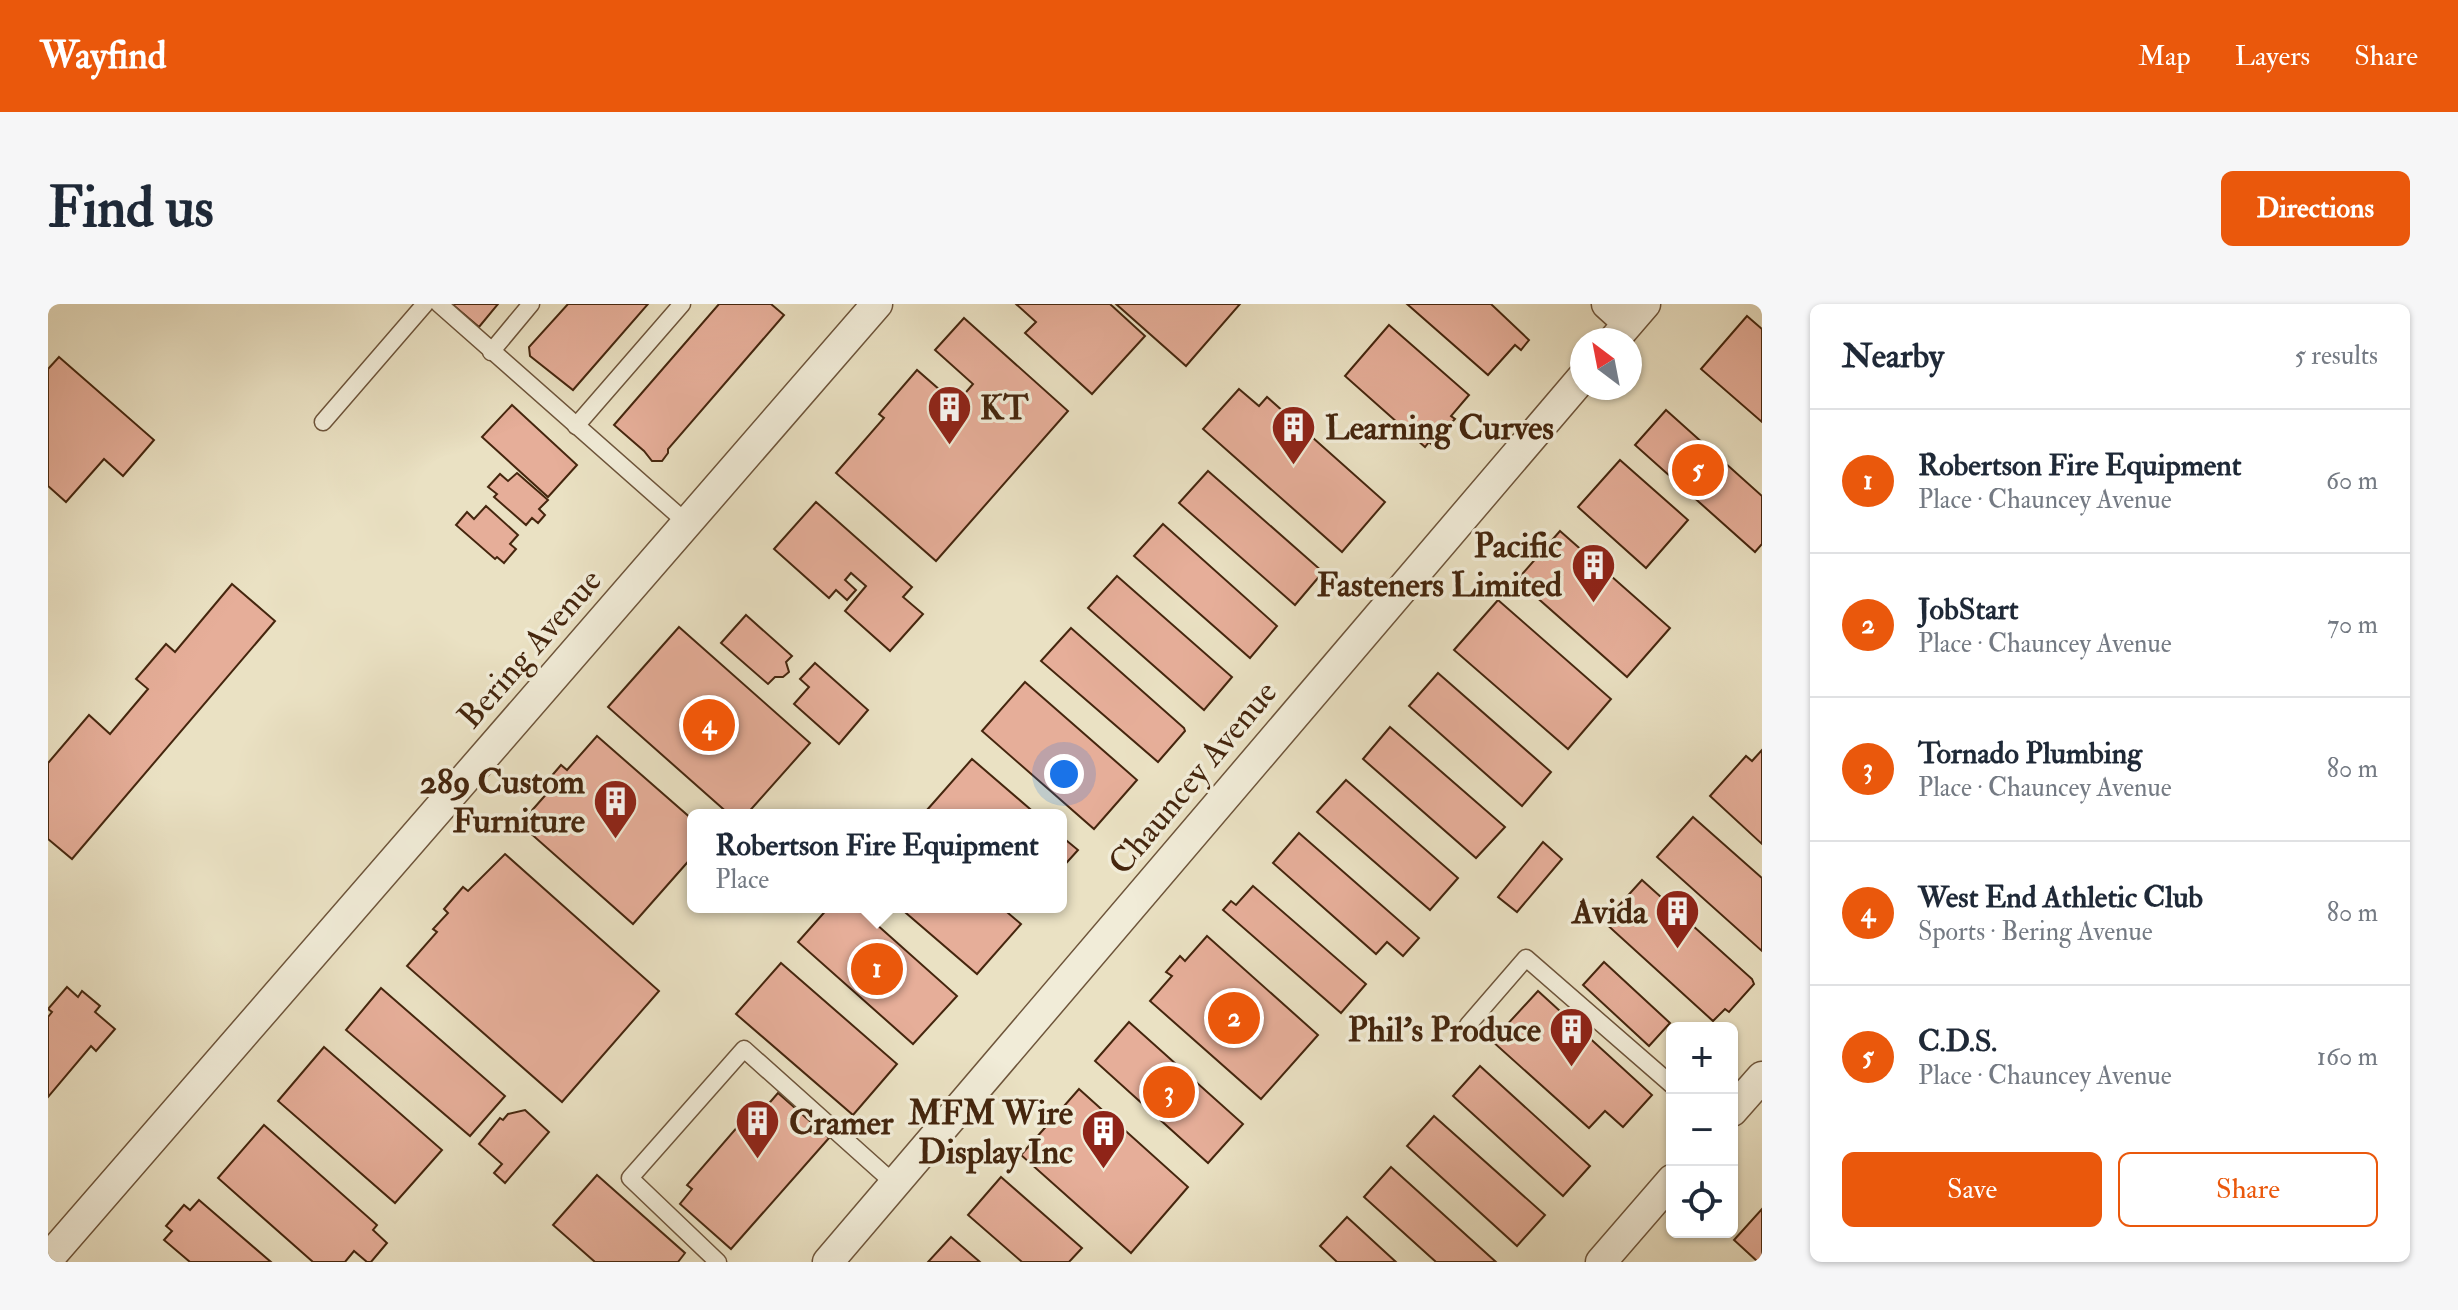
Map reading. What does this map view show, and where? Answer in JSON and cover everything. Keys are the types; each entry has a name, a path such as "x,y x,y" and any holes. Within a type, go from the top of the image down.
{"street":[{"name":"Bering Avenue","path":"48,1259 877,304"},
{"name":"Chauncey Avenue","path":"828,1262 1570,392"},
{"path":"1738,1104 1762,1077"},
{"path":"1601,1262 1666,1187"}],"lane":[{"path":"323,422 425,304"},
{"path":"439,304 687,523"},
{"path":"491,352 531,304"},
{"path":"576,426 682,304"},
{"path":"1468,1025 1526,958 1666,1080"},
{"path":"718,1262 630,1178 744,1049 896,1185"}],"building":[{"path":"452,304 498,304 479,327"},
{"path":"568,304 648,304 573,390 530,356 529,347"},
{"path":"719,304 771,304 784,315 668,449 662,461 652,461 614,425"},
{"path":"1016,304 1110,304 1145,336 1092,394 1025,333 1036,322"},
{"path":"1116,304 1240,304 1186,366"},
{"path":"1407,304 1491,304 1529,340 1521,350 1515,345 1488,375"},
{"path":"1747,316 1762,329 1762,422 1701,369"},
{"name":"KT","path":"964,318 1068,411 936,561 836,473 884,418 879,414 917,370 956,404 973,384 935,350"},
{"path":"1389,325 1469,395 1451,416 1455,419 1432,445 1429,442 1425,447 1345,376"},
{"path":"59,357 154,440 123,476 104,459 66,502 48,486 48,369"},
{"name":"Learning Curves","path":"1239,389 1259,406 1267,397 1385,502 1342,552 1203,429"},
{"path":"512,405 577,465 548,497 482,437"},
{"path":"1666,410 1762,496 1762,544 1755,552 1635,445"},
{"path":"1620,460 1688,520 1646,568 1578,507"},
{"path":"1208,471 1323,572 1295,605 1179,503"},
{"path":"517,473 548,500 539,509 545,515 538,523 532,518 526,525 494,497 497,494 488,487 500,474 508,481"},
{"path":"816,502 912,587 903,597 923,614 890,651 845,611 866,586 851,573 845,580 856,590 847,600 836,590 829,598 774,549"},
{"path":"486,506 518,535 510,544 516,549 504,563 497,557 495,559 456,525 467,512 474,519"},
{"path":"1163,524 1277,626 1250,658 1134,556"},
{"name":"Pacific Fasteners Limited","path":"1560,531 1670,628 1627,677 1517,580"},
{"path":"1117,576 1232,677 1204,710 1088,608"},
{"path":"232,584 275,621 72,859 48,839 48,763 89,715 110,734 148,689 136,679 166,644 175,652"},
{"path":"1498,600 1611,699 1568,749 1454,650"},
{"path":"746,615 792,656 786,662 789,672 783,677 775,677 768,684 721,643"},
{"path":"679,627 810,743 751,809 723,809 608,707"},
{"path":"1071,628 1184,728 1185,731 1158,762 1041,661"},
{"path":"815,663 868,710 839,744 794,704 809,687 800,679"},
{"path":"1438,673 1551,772 1522,806 1409,706"},
{"path":"1025,682 1137,780 1094,829 982,731"},
{"path":"1390,727 1505,827 1476,858 1363,759"},
{"name":"289 Custom Furniture","path":"597,736 687,815 687,863 633,924 520,824 549,791 543,786 561,765 567,770"},
{"path":"1762,750 1762,844 1710,796 1746,756 1752,761"},
{"path":"972,759 1030,809 928,809"},
{"path":"1346,780 1458,878 1430,910 1317,812"},
{"name":"Avida","path":"1693,817 1762,878 1762,951 1657,857"},
{"path":"1299,833 1419,938 1403,956 1387,942 1376,954 1273,863"},
{"path":"1067,841 1078,850 1067,862"},
{"path":"1543,842 1562,859 1517,912 1498,897"},
{"path":"505,854 659,991 562,1102 407,966 437,932 433,929 448,913 444,909 463,887 468,891"},
{"name":"Avida","path":"1642,880 1752,979 1754,984 1729,1012 1725,1009 1713,1021 1604,922"},
{"path":"1253,886 1366,984 1341,1013 1223,910 1231,901 1236,905"},
{"path":"824,913 864,913 957,996 913,1044 798,942"},
{"path":"906,913 1008,913 1021,924 977,974"},
{"path":"1207,936 1318,1035 1261,1099 1150,1001 1172,976 1166,972 1180,956 1185,961"},
{"path":"1604,962 1669,1022 1649,1046 1583,985"},
{"path":"781,963 897,1064 853,1115 736,1014"},
{"path":"67,987 78,997 82,991 100,1006 95,1012 115,1029 96,1051 91,1046 48,1097 48,1017 52,1012 48,1009"},
{"path":"381,988 505,1096 470,1136 346,1030"},
{"name":"Phil’s Produce","path":"1538,991 1652,1095 1623,1127 1605,1111 1589,1128 1492,1041"},
{"path":"1129,1022 1243,1124 1208,1163 1095,1061"},
{"path":"324,1047 442,1150 395,1203 278,1101"},
{"path":"1480,1066 1590,1166 1563,1196 1453,1096"},
{"name":"MFM Wire Display Inc","path":"1079,1089 1188,1187 1131,1253 1021,1155"},
{"name":"Cramer","path":"778,1093 829,1138 731,1249 680,1204 692,1189 687,1185 759,1102 765,1108"},
{"path":"525,1110 549,1132 505,1183 494,1173 502,1164 479,1144 500,1118 503,1120 508,1114"},
{"path":"1434,1116 1545,1215 1517,1246 1407,1146"},
{"path":"264,1125 377,1225 373,1230 387,1243 371,1262 354,1251 345,1262 313,1262 218,1178"},
{"path":"1391,1167 1496,1262 1436,1262 1364,1197"},
{"path":"597,1175 685,1253 678,1262 595,1262 553,1225"},
{"path":"1001,1177 1082,1248 1069,1262 1022,1262 968,1215"},
{"path":"199,1200 271,1262 190,1262 164,1240 172,1231 166,1226 184,1205 190,1210"},
{"path":"1762,1209 1762,1262 1758,1262 1734,1240"},
{"path":"1347,1217 1396,1262 1337,1262 1320,1246"},
{"path":"951,1237 980,1262 928,1262"}],"place":[{"name":"KT","path":"949,446"},
{"name":"Learning Curves","path":"1294,466"},
{"name":"C.D.S.","path":"1698,470"},
{"name":"Pacific Fasteners Limited","path":"1593,604"},
{"name":"West End Athletic Club","path":"709,725"},
{"name":"289 Custom Furniture","path":"616,840"},
{"name":"Avida","path":"1678,950"},
{"name":"Robertson Fire Equipment","path":"877,969"},
{"name":"JobStart","path":"1234,1018"},
{"name":"Phil’s Produce","path":"1572,1068"},
{"name":"Tornado Plumbing","path":"1169,1092"},
{"name":"Cramer","path":"758,1161"},
{"name":"MFM Wire Display Inc","path":"1104,1171"}]}
